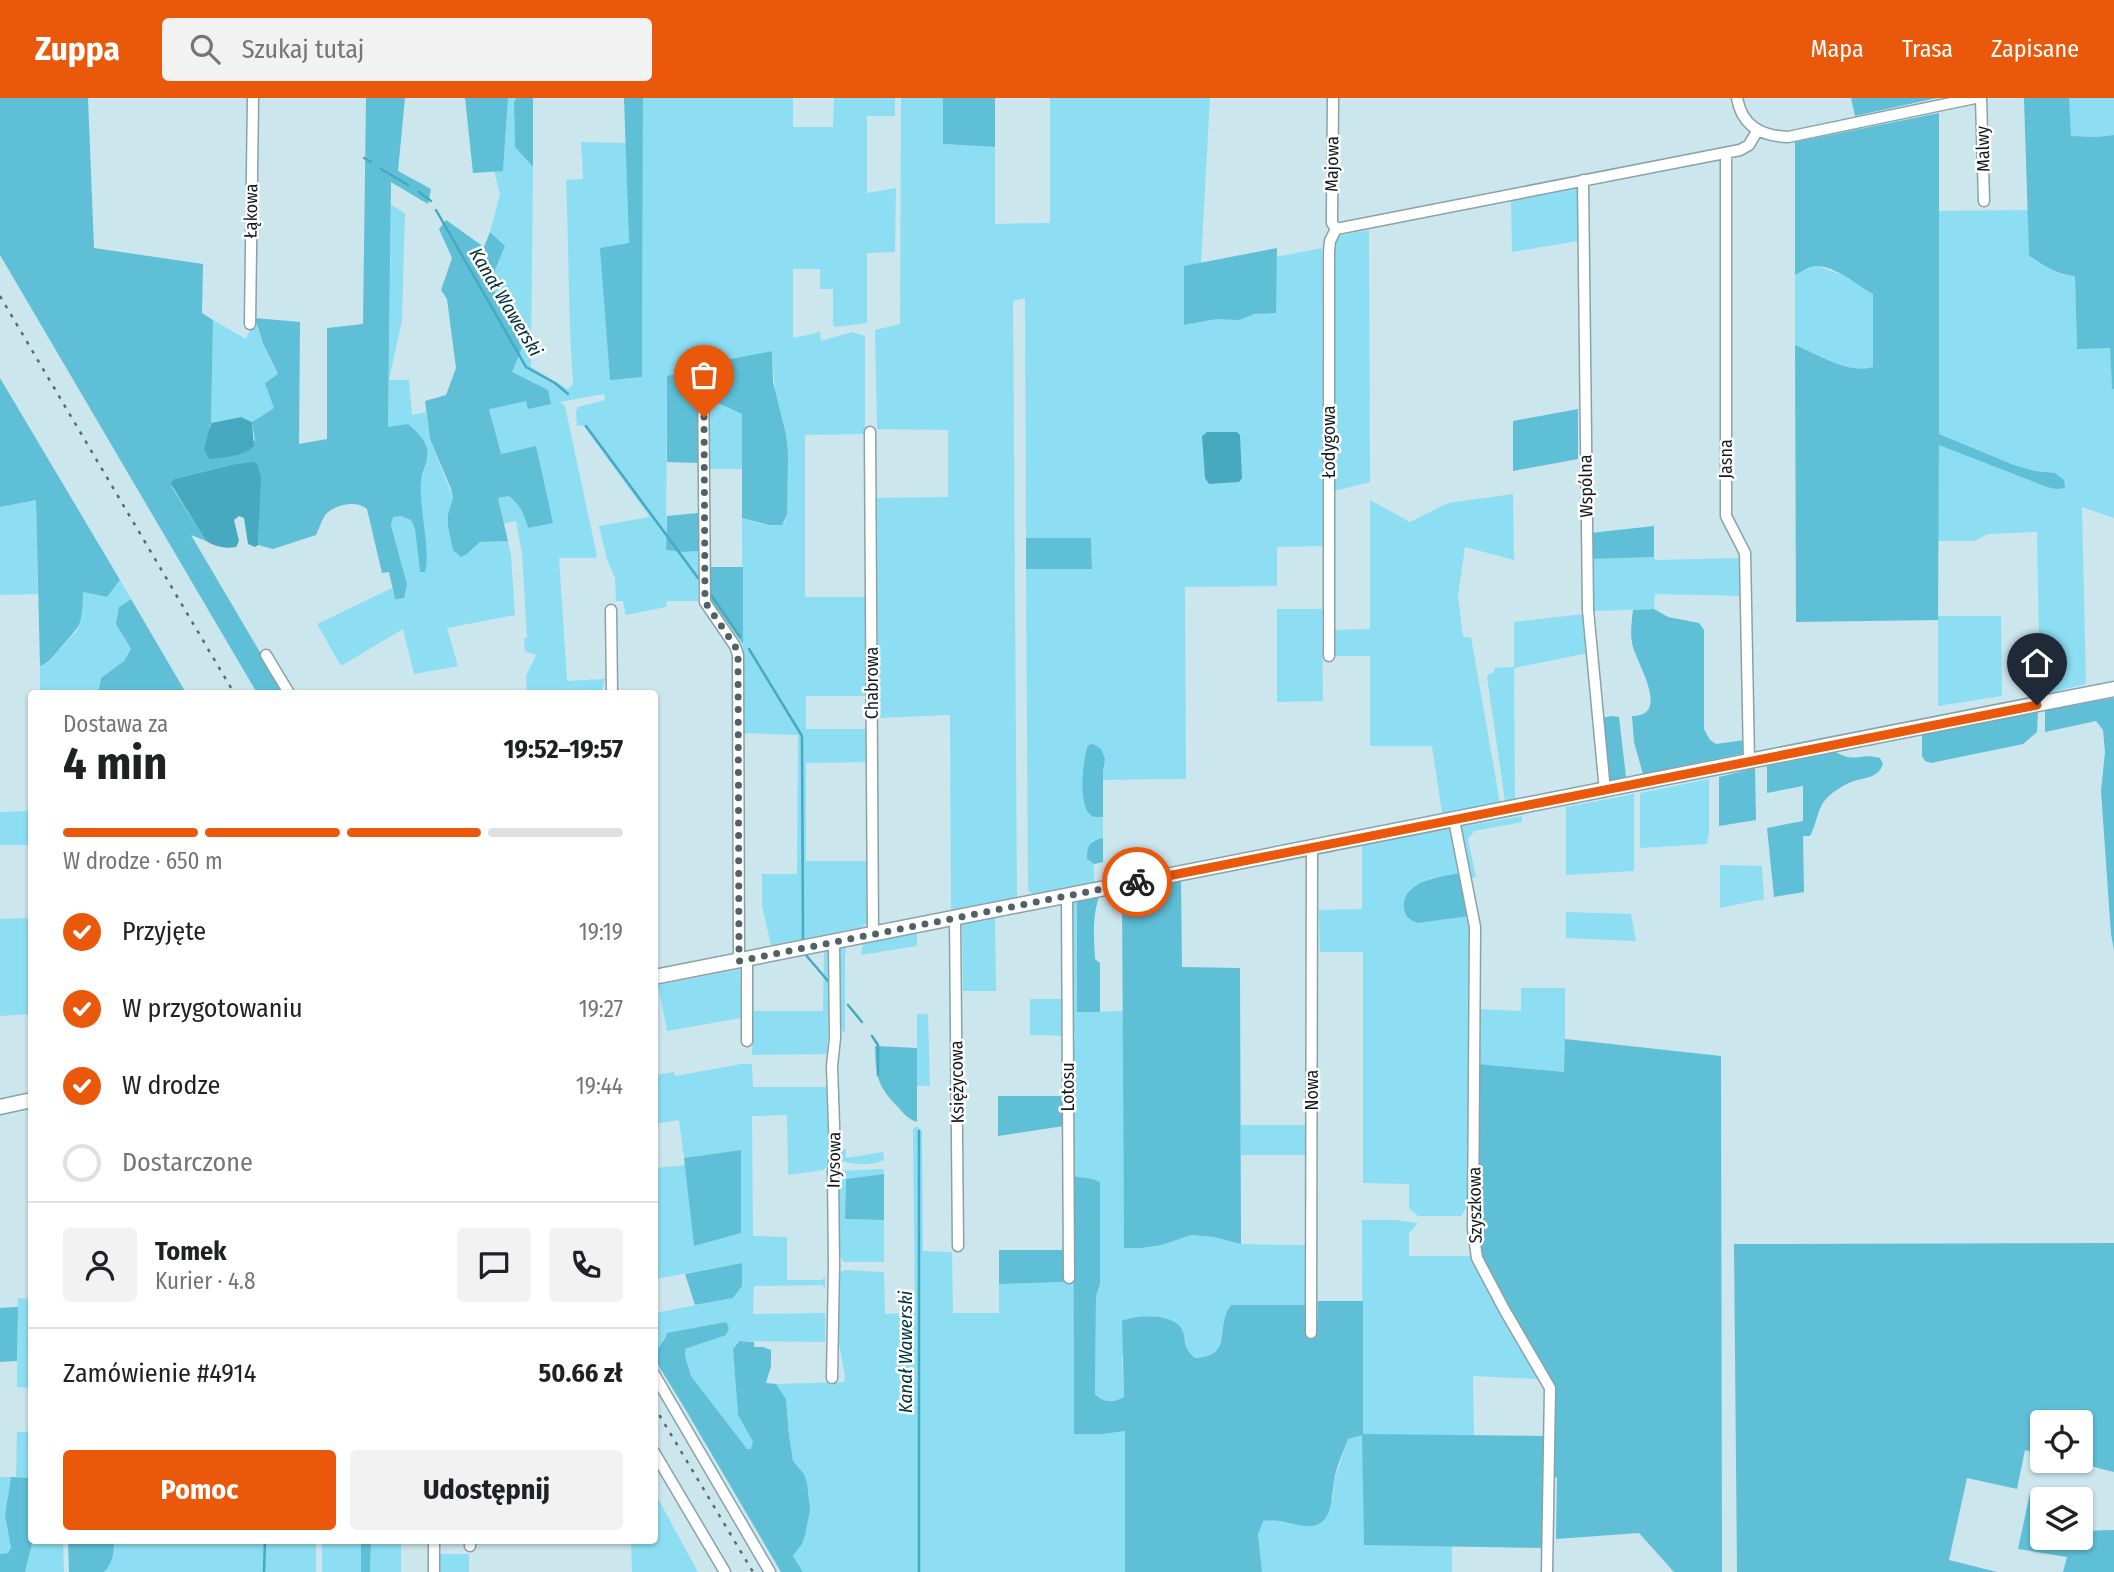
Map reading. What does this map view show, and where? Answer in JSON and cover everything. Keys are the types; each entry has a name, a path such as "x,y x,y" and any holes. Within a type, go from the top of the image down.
{"street":[{"name":"Łąkowa","path":"250,324 253,98"},
{"name":"Majowa","path":"1334,98 1332,223 1336,229"},
{"path":"1737,98 1743,116 1758,131 1788,137 1975,98"},
{"name":"Malwy","path":"1981,98 1984,201"},
{"path":"1336,229 1744,149 1758,131"},
{"name":"Jasna","path":"1726,153 1726,516 1745,553 1749,761"},
{"name":"Wspólna","path":"1583,180 1588,610 1605,791"},
{"name":"Łodygowa","path":"1329,656 1329,252 1330,241 1336,229"},
{"path":"703,366 705,602 738,654 743,960 747,1041"},
{"name":"Chabrowa","path":"870,432 873,934"},
{"path":"611,610 612,690"},
{"path":"267,655 287,690"},
{"path":"658,976 2114,689"},
{"name":"Szyszkowa","path":"1454,820 1475,927 1474,1244 1482,1269 1549,1388 1547,1572"},
{"name":"Nowa","path":"1311,1333 1312,847"},
{"name":"Lotosu","path":"1067,895 1069,1278"},
{"name":"Księżycowa","path":"955,918 958,1246"},
{"name":"Irysowa","path":"832,1378 834,942"},
{"path":"0,1107 28,1101"},
{"path":"658,1381 771,1572"},
{"path":"658,1459 725,1572"},
{"path":"434,1544 434,1572"}],"shaded area":[{"path":"0,98 88,98 94,248 203,264 202,313 213,320 209,427 255,441 252,422 274,408 265,383 278,374 255,318 300,322 299,444 327,439 327,328 363,324 366,98 405,98 398,171 431,189 428,204 391,182 388,427 408,424 426,446 427,456 421,478 427,553 425,572 420,572 415,529 411,520 401,516 393,517 391,525 407,584 404,598 395,599 389,572 382,573 367,509 363,506 346,504 335,508 326,514 316,535 273,549 258,545 259,517 231,465 174,479 172,487 206,541 191,535 282,690 255,690 0,255"},
{"path":"465,98 508,98 503,171 473,173"},
{"path":"508,98 516,98 515,147 533,167 531,367 568,389 573,384 566,180 583,179 581,142 626,143 629,244 601,248 610,379 642,377 643,98 793,98 793,127 833,127 834,98 895,98 895,116 867,116 867,193 896,188 895,252 867,253 867,323 835,327 833,289 820,289 820,269 793,269 793,338 820,332 821,341 852,332 865,336 865,434 805,435 805,597 866,597 866,696 806,696 806,729 866,729 867,762 806,763 806,861 867,861 868,922 862,927 771,945 762,906 762,874 797,874 798,735 743,733 742,518 770,525 785,522 772,351 715,362 712,357 696,359 694,370 667,376 666,550 698,551 698,601 667,601 666,607 626,615 623,601 616,601 615,578 599,526 650,517 583,425 577,426 578,407 605,400 604,394 560,402 565,406 597,556 559,558 567,681 605,679 602,690 527,690 526,676 536,655 525,651 524,638 527,638 522,554 516,521 504,523 498,498 509,496 513,500 522,510 528,528 552,522 536,447 500,454 489,408 526,401 548,390 511,372 522,348 490,282 505,246 490,232 500,194 494,171 503,170"},
{"path":"516,98 533,98 533,167 515,147"},
{"path":"624,98 643,98 642,377 610,380 600,248 629,243"},
{"path":"901,98 943,98 943,144 995,147 995,224 1050,223 1050,98 1210,98 1201,263 1184,266 1184,325 1276,312 1276,257 1322,248 1323,546 1277,547 1277,586 1185,587 1186,779 1102,780 1104,755 1095,818 1103,817 1103,838 1092,841 1087,854 1089,861 1094,864 1094,882 1032,894 1028,890 1026,569 1092,569 1091,538 1026,538 1025,298 1013,301 1017,897 951,910 950,715 878,718 877,498 948,497 948,430 877,429 875,330 900,324","holes":["1204,433 1240,435 1241,481 1209,484 1205,478"]},
{"path":"943,98 995,98 995,147 943,144"},
{"path":"1851,98 1937,98 1855,116"},
{"path":"2024,98 2069,98 2071,136 2114,135 2114,389 2110,348 2077,349 2075,276 2056,272 2029,256"},
{"path":"2069,98 2114,98 2114,135 2070,136"},
{"path":"1939,113 1939,434 2014,465 2055,473 2064,480 2065,488 2047,487 1939,445 1938,620 1796,622 1795,345 1844,366 1864,369 1873,367 1873,294 1838,272 1823,267 1811,267 1795,275 1795,142"},
{"path":"1577,187 1578,241 1512,252 1511,200"},
{"path":"391,205 405,213 402,320 389,380 409,380 412,415 426,412 430,439 453,498 448,514 467,554 480,542 508,541 515,615 447,628 458,666 414,674 403,629 341,666 317,624 392,588 395,599 407,584 391,524 393,517 401,515 411,520 415,529 420,572 421,480 426,464 388,427"},
{"path":"2028,210 2029,257 2056,272 2075,276 2077,349 2110,347 2114,389 2114,518 2082,507 2086,684 2040,695 2037,532 1988,534 1974,541 1938,541 1939,445 2047,487 2044,471 2014,465 1939,434 1939,211"},
{"path":"446,220 484,247 490,232 505,246 490,282 522,348 512,372 548,390 551,404 528,409 526,401 489,409 501,454 536,446 553,523 528,528 521,510 509,496 498,498 508,541 480,542 461,557 453,550 448,514 453,498 430,439 425,401 446,395 456,368 447,299 441,290 452,258 439,229"},
{"path":"1369,230 1370,482 1334,491 1335,239"},
{"path":"1277,248 1276,313 1254,314 1239,320 1217,319 1184,325 1184,266"},
{"path":"1818,266 1842,275 1873,294 1873,368 1843,366 1795,345 1795,275"},
{"path":"255,318 278,375 274,408 252,422 241,417 211,423 213,320 246,339"},
{"path":"772,351 773,382 788,453 787,514 782,525 769,525 742,518 742,414 709,399 709,372 715,362"},
{"path":"694,370 698,375 698,463 667,462 667,376"},
{"path":"0,378 120,580 107,597 83,592 81,618 77,628 52,658 40,666 36,500 0,507"},
{"path":"709,399 742,414 742,469 709,469"},
{"path":"1578,409 1578,459 1513,471 1513,421"},
{"path":"241,417 252,422 254,446 239,454 209,459 204,449 211,423"},
{"path":"1207,432 1237,432 1240,435 1242,478 1239,482 1209,484 1205,478 1202,436"},
{"path":"253,462 257,464 261,476 258,545 255,547 248,544 244,518 239,516 234,520 239,541 236,547 213,545 206,541 171,484 174,479"},
{"path":"1513,494 1514,560 1465,547 1458,596 1463,637 1471,637 1500,803 1442,813 1432,746 1370,746 1370,656 1334,656 1334,630 1370,629 1370,500 1410,522 1448,503"},
{"path":"36,499 38,594 0,595 0,507"},
{"path":"698,513 698,551 666,550 667,516"},
{"path":"1654,526 1654,557 1591,559 1590,533"},
{"path":"1026,538 1091,538 1092,569 1026,569"},
{"path":"1654,557 1655,560 1739,558 1740,596 1655,594 1654,609 1593,611 1591,559"},
{"path":"710,567 743,567 743,644 709,597"},
{"path":"120,580 131,599 125,602 121,633 131,649 124,661 101,678 99,690 40,690 40,666 48,663 77,631 83,592 107,597"},
{"path":"131,599 184,690 99,690 101,678 124,661 131,649 116,624 119,607"},
{"path":"1277,609 1322,609 1323,701 1277,702"},
{"path":"1654,609 1668,617 1699,623 1704,630 1704,729 1710,740 1716,744 1745,740 1745,753 1643,774 1634,742 1632,716 1644,714 1650,707 1651,697 1634,651 1631,626 1633,610"},
{"path":"1585,614 1588,653 1514,668 1515,799 1505,801 1487,677 1494,672 1494,668 1514,667 1514,622"},
{"path":"1938,616 2001,616 2002,696 1938,706"},
{"path":"2114,698 2114,950 2101,791 2105,752 2103,730 2096,721 2045,732 2045,710"},
{"path":"2038,712 2037,732 2023,744 1931,763 1925,761 1922,756 1922,735"},
{"path":"1619,717 1626,777 1607,781 1602,718"},
{"path":"1093,744 1101,749 1105,759 1103,817 1093,817 1084,803 1083,771 1086,751 1088,745"},
{"path":"1836,752 1853,758 1880,758 1883,764 1874,775 1845,785 1824,801 1810,836 1803,836 1804,892 1774,897 1767,828 1803,821 1803,786 1767,793 1767,766"},
{"path":"1755,768 1756,820 1719,826 1719,777"},
{"path":"1709,779 1707,844 1640,848 1640,793"},
{"path":"1634,794 1634,871 1566,875 1566,807"},
{"path":"28,811 28,845 0,845 0,812"},
{"path":"1522,816 1522,822 1474,831 1468,839 1476,877 1471,878 1461,827"},
{"path":"1449,828 1461,873 1431,878 1419,885 1418,923 1470,916 1469,1183 1466,1208 1461,1216 1418,1216 1409,1208 1409,1184 1363,1183 1363,952 1320,952 1319,910 1362,909 1362,846"},
{"path":"1103,838 1103,862 1094,864 1087,859 1089,847 1092,842"},
{"path":"1720,865 1762,866 1764,899 1720,908"},
{"path":"1461,873 1470,916 1418,923 1407,916 1405,899 1416,886 1434,878"},
{"path":"1181,881 1182,967 1240,968 1241,1244 1214,1237 1191,1235 1162,1245 1124,1248 1122,893"},
{"path":"1099,897 1094,935 1095,959 1100,963 1100,1012 1077,1012 1077,901"},
{"path":"1077,901 1077,1012 1123,1011 1124,1248 1162,1245 1191,1235 1214,1237 1241,1244 1306,1245 1306,1305 1231,1305 1226,1314 1219,1346 1207,1356 1195,1358 1187,1351 1182,1329 1122,1356 1124,1397 1112,1401 1095,1394 1096,1296 1100,1284 1100,1182 1073,1176 1075,1038 1071,1018 1071,903"},
{"path":"1566,912 1631,914 1636,941 1566,938"},
{"path":"995,917 996,991 963,991 962,923"},
{"path":"28,918 28,1014 0,1016 0,919"},
{"path":"917,933 917,946 861,955 863,943"},
{"path":"846,948 845,1033 839,1027 837,949"},
{"path":"829,951 827,1054 752,1055 753,1011 823,1011 824,952"},
{"path":"740,969 741,1018 667,1031 658,985"},
{"path":"1521,988 1565,988 1565,1072 1478,1064 1478,1009 1521,1011"},
{"path":"1030,999 1063,999 1063,1036 1030,1035"},
{"path":"917,1014 928,1014 930,1086 917,1086"},
{"path":"1565,1039 1721,1056 1722,1572 1674,1572 1639,1533 1556,1539 1557,1478 1551,1475 1553,1388 1477,1253 1478,1064 1564,1072"},
{"path":"875,1046 917,1048 917,1122 905,1115 884,1090 877,1071"},
{"path":"752,1064 753,1087 828,1087 829,1165 823,1170 788,1175 787,1115 752,1116 753,1236 787,1237 787,1280 822,1280 825,1277 825,1288 822,1285 754,1286 753,1314 825,1313 825,1342 738,1341 733,1349 738,1415 753,1442 751,1449 747,1449 691,1376 685,1349 697,1344 667,1333 658,1350 658,1312 733,1298 742,1286 742,1263 658,1278 658,1168 685,1165 694,1245 741,1233 741,1150 684,1158 679,1120 658,1124 658,1075 674,1072 675,1076"},
{"path":"998,1096 1064,1096 1064,1126 998,1136"},
{"path":"1241,1125 1307,1125 1307,1155 1241,1155"},
{"path":"917,1126 922,1131 923,1251 952,1252 953,1313 999,1313 999,1284 1073,1282 1074,1433 1103,1434 1125,1431 1125,1572 803,1572 793,1556 802,1544 804,1474 793,1461 786,1399 776,1384 844,1382 839,1344 837,1277 844,1270 884,1272 885,1314 915,1313 913,1129"},
{"path":"841,1149 846,1149 846,1158 883,1152 884,1160 868,1164 845,1162 840,1160"},
{"path":"741,1150 741,1233 694,1246 684,1158"},
{"path":"883,1169 884,1174 846,1179 845,1219 884,1220 884,1262 844,1262 839,1255 836,1177 839,1171"},
{"path":"884,1174 884,1220 845,1219 846,1179"},
{"path":"1073,1176 1100,1182 1100,1284 1096,1296 1095,1394 1098,1397 1109,1401 1124,1397 1122,1321 1144,1317 1162,1318 1176,1323 1183,1332 1187,1350 1195,1358 1215,1352 1222,1339 1226,1314 1231,1305 1306,1305 1305,1334 1317,1334 1318,1301 1363,1301 1363,1434 1545,1436 1543,1548 1364,1545 1362,1435 1348,1439 1336,1470 1329,1511 1321,1522 1306,1526 1275,1520 1263,1521 1258,1535 1262,1572 1125,1572 1125,1431 1074,1434"},
{"path":"1362,1220 1418,1223 1409,1233 1409,1256 1470,1256 1539,1379 1473,1376 1474,1435 1363,1435 1364,1544 1452,1546 1452,1572 1262,1572 1258,1540 1263,1521 1274,1519 1306,1526 1333,1499 1334,1481 1348,1439 1363,1434"},
{"path":"2114,1243 2114,1472 2093,1467 2093,1410 2030,1410 2030,1451 2025,1450 2017,1489 1967,1478 1949,1560 1997,1572 1737,1572 1734,1244"},
{"path":"999,1250 1065,1250 1065,1282 999,1284"},
{"path":"742,1263 742,1286 733,1298 695,1305 685,1274"},
{"path":"18,1298 28,1299 28,1388 17,1387"},
{"path":"18,1307 17,1361 0,1362 0,1308"},
{"path":"726,1322 729,1328 726,1335 685,1349 685,1356 691,1376 747,1449 751,1449 753,1442 738,1415 733,1349 739,1341 754,1342 754,1347 771,1350 771,1366 766,1383 776,1384 786,1399 793,1461 804,1474 807,1483 810,1510 802,1544 793,1556 803,1572 781,1572 658,1365 658,1349 667,1333"},
{"path":"17,1432 28,1432 28,1478 16,1477"},
{"path":"0,1477 11,1477 5,1515 11,1548 9,1553 0,1554"},
{"path":"11,1477 28,1478 28,1544 32,1544 25,1572 0,1572 0,1554 8,1553 11,1548 5,1515"},
{"path":"2030,1493 2030,1550 2093,1550 2093,1531 2114,1530 2114,1572 2063,1572 2067,1557 2018,1549"},
{"path":"658,1499 698,1572 632,1572 631,1544 658,1544"},
{"path":"32,1544 63,1544 64,1572 25,1572"},
{"path":"68,1544 114,1544 112,1557 104,1572 69,1572"},
{"path":"114,1544 316,1544 316,1572 104,1572"},
{"path":"322,1544 361,1544 361,1572 322,1572"},
{"path":"361,1544 371,1544 370,1572 361,1572"},
{"path":"371,1544 401,1544 401,1572 370,1572"},
{"path":"440,1554 469,1554 469,1572 440,1572"}],"waterway":[{"name":"Kanał Wawerski","path":"364,158 371,162"},
{"name":"Kanał Wawerski","path":"381,169 408,185"},
{"name":"Kanał Wawerski","path":"419,192 431,201"},
{"name":"Kanał Wawerski","path":"436,210 526,367 555,383 568,394"},
{"name":"Kanał Wawerski","path":"586,426 698,578"},
{"name":"Kanał Wawerski","path":"711,595 740,637"},
{"name":"Kanał Wawerski","path":"749,649 802,736 803,941"},
{"name":"Kanał Wawerski","path":"805,954 828,981"},
{"name":"Kanał Wawerski","path":"848,1005 862,1022"},
{"name":"Kanał Wawerski","path":"872,1036 878,1045 878,1075"},
{"name":"Kanał Wawerski","path":"919,1131 919,1572"},
{"path":"264,1572 265,1544"}],"railway":[{"path":"0,296 232,690"},
{"path":"658,1413 753,1572"}],"way so far":[{"path":"704,417 705,602 738,654 739,961 1137,882"}],"route":[{"path":"1137,882 2037,705"}]}
